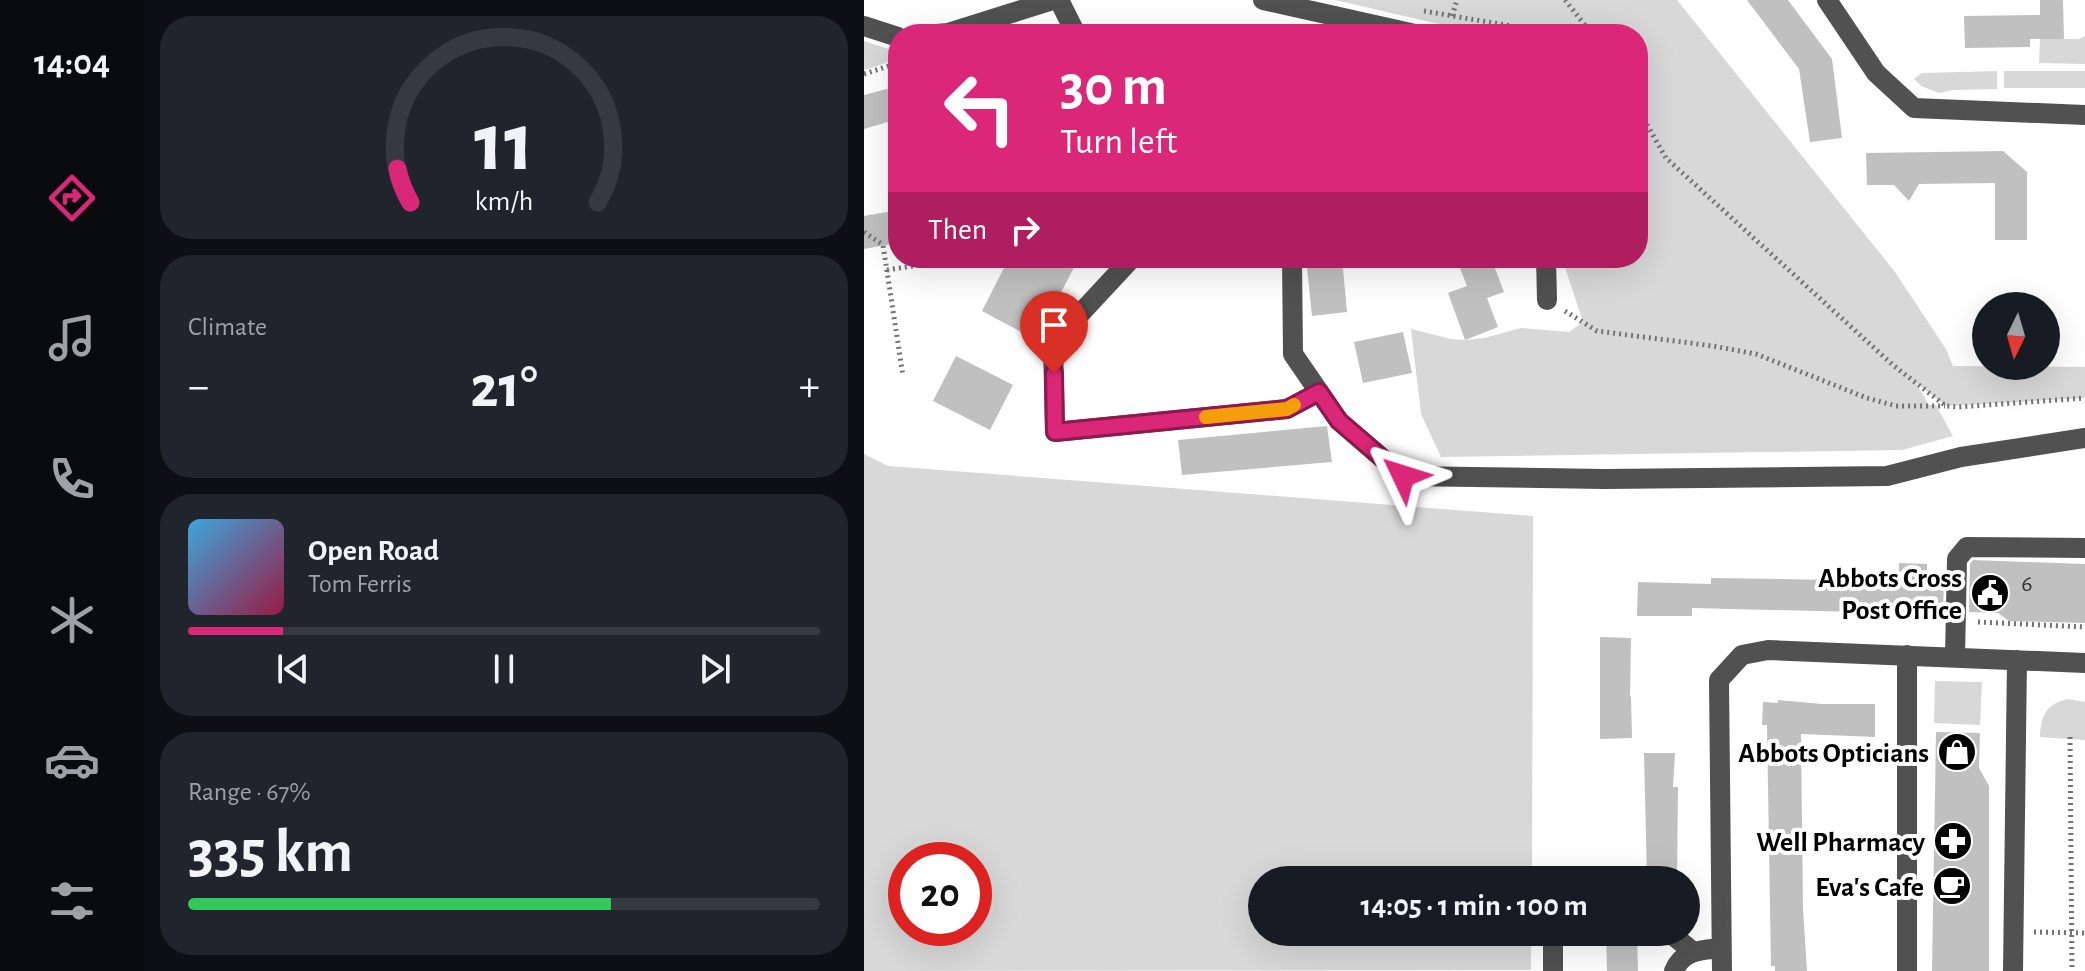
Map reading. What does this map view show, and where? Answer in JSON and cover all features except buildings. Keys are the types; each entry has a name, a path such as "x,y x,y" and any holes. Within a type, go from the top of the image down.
{"street":[{"path":"977,24 1053,0"},
{"path":"1059,0 1071,24"},
{"path":"1263,0 1370,24"},
{"path":"1827,0 1876,73 1914,108 2085,115"},
{"path":"864,26 888,34"},
{"path":"1123,268 1053,343 1055,432 1287,409 1319,392"},
{"path":"1292,268 1293,354 1339,421 1403,476 1604,479 1887,476 1961,457 2085,438"},
{"path":"1546,268 1547,300"},
{"path":"1955,657 1957,559 1967,547 2085,548"},
{"path":"1722,971 1719,680 1742,655 1768,650 2085,663"},
{"path":"1907,655 1907,971"},
{"path":"2013,971 2017,660"},
{"path":"1553,946 1553,971"},
{"path":"1686,946 1692,951"},
{"path":"1674,971 1678,961 1692,951 1721,948"}],"path":[{"path":"1452,16 1457,0"},
{"path":"1565,0 1584,24"},
{"path":"1421,10 1499,24"},
{"path":"864,74 888,66"},
{"path":"1648,126 1666,158 1894,366 1946,406"},
{"path":"864,232 883,245 903,376"},
{"path":"887,270 900,268"},
{"path":"1547,300 1597,331 1756,354 1867,398 1896,406 1958,407 2085,398"},
{"path":"1956,622 2085,627"},
{"path":"2070,737 2072,971"}],"shaded area":[{"path":"1335,0 1677,0 1895,272 1946,349 1953,366 1972,366 1972,380 2060,380 2060,367 2085,367 2085,398 1946,406 1916,383 1929,405 1936,405 1953,436 1902,450 1441,457 1421,414 1411,329 1465,340 1521,328 1569,332 1583,322 1565,268 1648,268 1648,24 1439,24"},
{"path":"2085,36 2085,64 2039,63 2040,39 2079,39"},
{"path":"864,41 888,49 888,62 864,70"},
{"path":"1997,71 1997,89 1939,93 1921,86 1914,79 1922,73"},
{"path":"2004,71 2085,71 2085,88 2004,88"},
{"path":"864,454 888,466 1533,516 1532,866 1248,866 1248,946 1531,946 1531,970 864,971"},
{"path":"1935,681 1982,682 1980,725 1934,723"},
{"path":"2067,699 2085,702 2085,740 2040,737 2046,712"}],"slow traffic":[{"path":"1206,417 1287,409 1294,405"}],"place":[{"name":"Abbots Cross Post Office","path":"1990,593"},
{"name":"Abbots Opticians","path":"1957,752"},
{"name":"Well Pharmacy","path":"1953,841"},
{"name":"Eva's Cafe","path":"1952,886"}],"route":[{"path":"1054,373 1055,432 1287,409 1319,392 1339,421 1403,476"}]}
